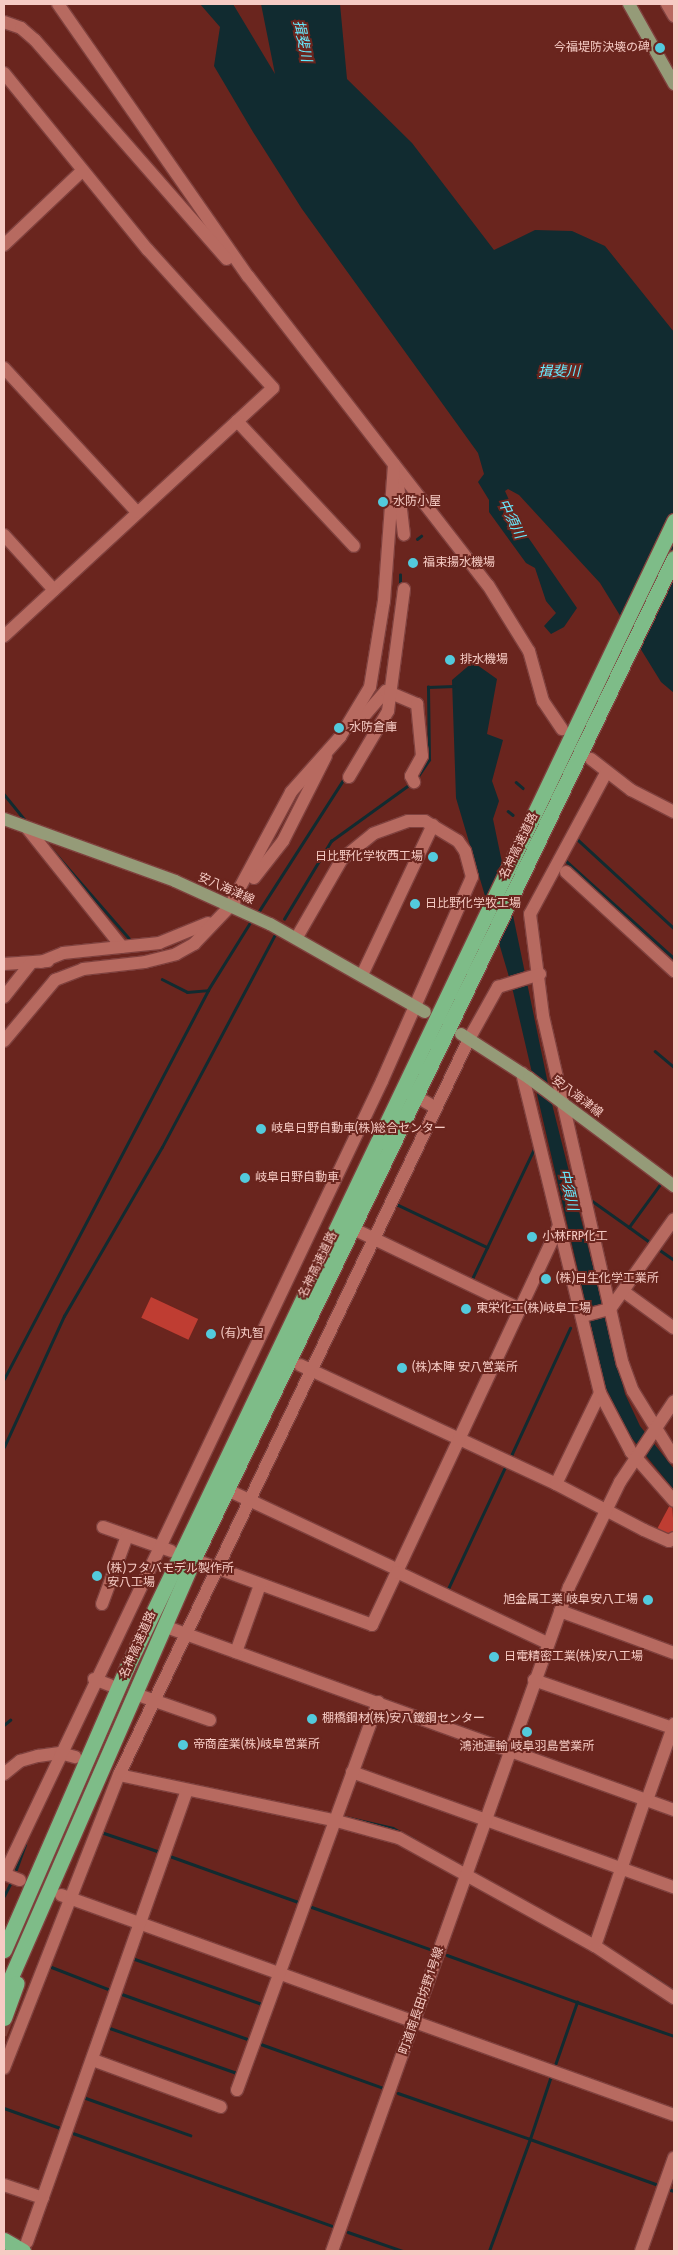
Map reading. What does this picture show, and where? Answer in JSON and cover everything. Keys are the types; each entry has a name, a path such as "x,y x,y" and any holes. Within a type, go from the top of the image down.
{"highway":[{"name":"名神高速道路","path":"4,1950 127,1667 674,520"},
{"name":"名神高速道路","path":"4,1993 68,1840 196,1556 674,558"},
{"path":"4,1930 127,1667"},
{"path":"10,2028 68,1840"},
{"path":"4,2240 25,2246"}],"main road":[{"path":"629,4 674,84"},
{"name":"安八海津線","path":"4,819 230,906 297,937 420,1009"},
{"name":"安八海津線","path":"465,1037 525,1075 674,1186"}],"street":[{"path":"58,4 248,276 488,585 529,651 543,701 562,730"},
{"path":"667,4 674,16"},
{"path":"4,22 21,28 35,40 226,257 248,276"},
{"path":"4,74 82,171 273,388 4,636"},
{"path":"4,245 82,171"},
{"path":"4,368 137,512"},
{"path":"237,421 354,546"},
{"path":"394,464 404,535"},
{"path":"4,964 75,957 117,963 145,962 176,954 194,944 211,923 230,906 291,792 353,719 370,687 378,652 394,464"},
{"path":"4,535 54,590"},
{"path":"350,776 380,730 391,692 404,589"},
{"path":"353,719 364,716 382,693 391,692 417,704 422,756 411,776 414,782"},
{"path":"591,759 606,773 674,812"},
{"path":"606,773 530,914 543,1016 609,1310 623,1364 653,1430 674,1457"},
{"path":"20,1880 4,1874 94,1679 134,1615 166,1549 388,1084 420,1009 472,877 458,841 432,825 408,821 358,843 342,859 297,937"},
{"path":"362,975 432,825"},
{"path":"27,828 122,946"},
{"path":"566,872 674,970"},
{"path":"4,997 36,962 63,953 159,943 211,923"},
{"path":"4,1041 55,980 117,963"},
{"path":"4,2068 10,2028 116,1772 153,1701 247,1501 305,1367 373,1238 436,1108 465,1037 492,994 503,983 537,975"},
{"path":"525,1075 600,1393 636,1456 674,1501"},
{"path":"424,1101 436,1108"},
{"path":"583,1316 609,1310 674,1219"},
{"path":"203,1563 372,1625 560,1226"},
{"path":"360,1232 520,1309"},
{"path":"623,1291 674,1328"},
{"path":"305,1367 556,1484 604,1511 669,1542 674,1538"},
{"path":"556,1484 600,1393"},
{"name":"町道南長田坊野1号線","path":"332,2251 547,1643 604,1511 636,1456 674,1401"},
{"path":"234,1494 547,1643"},
{"path":"103,1527 166,1549"},
{"path":"102,1604 127,1536"},
{"path":"236,1652 260,1585"},
{"path":"560,1611 674,1653"},
{"path":"172,1629 674,1810"},
{"path":"94,1679 110,1684"},
{"path":"534,1680 673,1729 620,1868 595,1946"},
{"path":"141,1696 210,1720"},
{"path":"236,2090 333,1820 378,1702"},
{"path":"4,1774 20,1762 60,1752 75,1757"},
{"path":"116,1772 186,1792 333,1820 399,1838 595,1946 674,1998"},
{"path":"352,1772 674,1887"},
{"path":"25,2246 93,2060 186,1792"},
{"path":"65,1896 674,2115"},
{"path":"93,2060 221,2107"},
{"path":"641,2251 674,2158"},
{"path":"4,2185 43,2198"}],"shaded area":[{"path":"151,1297 198,1319 188,1340 141,1318"},
{"path":"672,1501 674,1535 670,1538 656,1531"}],"water":[{"name":"揖斐川","path":"200,4 233,4 275,74 261,4 340,4 347,79 412,143 494,250 535,230 572,231 605,246 674,332 674,693 661,682 600,583 519,495 508,489 505,491 521,527 577,608 564,627 551,634 544,626 556,613 546,601 535,568 526,563 489,512 489,500 478,482 484,474 478,453 302,209 253,132 214,66 220,27"},
{"name":"中須川","path":"473,662 497,679 487,734 503,740 492,781 499,801 493,819 553,1108 625,1394 640,1426 674,1469 674,1490 630,1436 605,1386 512,987 456,798 452,680"}],"waterway":[{"path":"417,539 421,536"},
{"path":"400,575 400,586"},
{"path":"416,779 429,760 428,687 454,686"},
{"path":"259,911 345,777"},
{"path":"516,782 523,788"},
{"path":"284,919 331,841 410,784"},
{"path":"4,794 27,822"},
{"path":"508,811 513,815"},
{"path":"576,838 674,928"},
{"path":"49,846 129,938"},
{"path":"564,859 674,958"},
{"path":"4,1379 208,990 251,921"},
{"path":"4,1447 64,1316 162,1147 274,936"},
{"path":"162,979 187,992 208,990"},
{"path":"655,1051 674,1067"},
{"path":"471,1281 535,1147"},
{"path":"591,1200 629,1227 661,1183"},
{"path":"396,1204 487,1247"},
{"path":"629,1227 652,1244"},
{"path":"657,1248 674,1260"},
{"path":"510,1458 570,1328"},
{"path":"447,1591 506,1465"},
{"path":"4,1725 10,1720"},
{"path":"341,1816 393,1828 414,1839"},
{"path":"101,1832 160,1852"},
{"path":"14,1875 25,1845"},
{"path":"167,1855 301,1903"},
{"path":"4,1896 11,1882"},
{"path":"309,1906 430,1949"},
{"path":"447,1955 577,2002"},
{"path":"132,1958 262,2004"},
{"path":"49,1966 111,1990"},
{"path":"646,1972 674,1991"},
{"path":"119,1993 250,2040"},
{"path":"554,2068 577,2002 674,2036"},
{"path":"107,2027 237,2073"},
{"path":"258,2043 381,2087"},
{"path":"398,2093 530,2139 551,2076"},
{"path":"83,2097 190,2135"},
{"path":"4,2108 63,2129"},
{"path":"70,2132 332,2226"},
{"path":"489,2251 530,2139 661,2186"},
{"path":"668,2189 674,2191"},
{"path":"348,2232 403,2251"}],"tunnel":[{"path":"4,2029 9,2031"}],"place":[{"name":"今福堤防決壊の碑","path":"660,48"},
{"name":"水防小屋","path":"383,502"},
{"name":"福束揚水機場","path":"413,563"},
{"name":"排水機場","path":"450,660"},
{"name":"水防倉庫","path":"339,728"},
{"name":"日比野化学牧西工場","path":"433,857"},
{"name":"日比野化学牧工場","path":"415,904"},
{"name":"岐阜日野自動車(株)総合センター","path":"261,1129"},
{"name":"岐阜日野自動車","path":"245,1178"},
{"name":"小林FRP化工","path":"532,1237"},
{"name":"(株)日生化学工業所","path":"546,1279"},
{"name":"東栄化工(株)岐阜工場","path":"466,1309"},
{"name":"(有)丸智","path":"211,1334"},
{"name":"(株)本陣 安八営業所","path":"402,1368"},
{"name":"(株)フタバモデル製作所 安八工場","path":"97,1576"},
{"name":"旭金属工業 岐阜安八工場","path":"648,1600"},
{"name":"日電精密工業(株)安八工場","path":"494,1657"},
{"name":"棚橋鋼材(株)安八鐵鋼センター","path":"312,1719"},
{"name":"鴻池運輸 岐阜羽島営業所","path":"527,1732"},
{"name":"帝商産業(株)岐阜営業所","path":"183,1745"}]}
